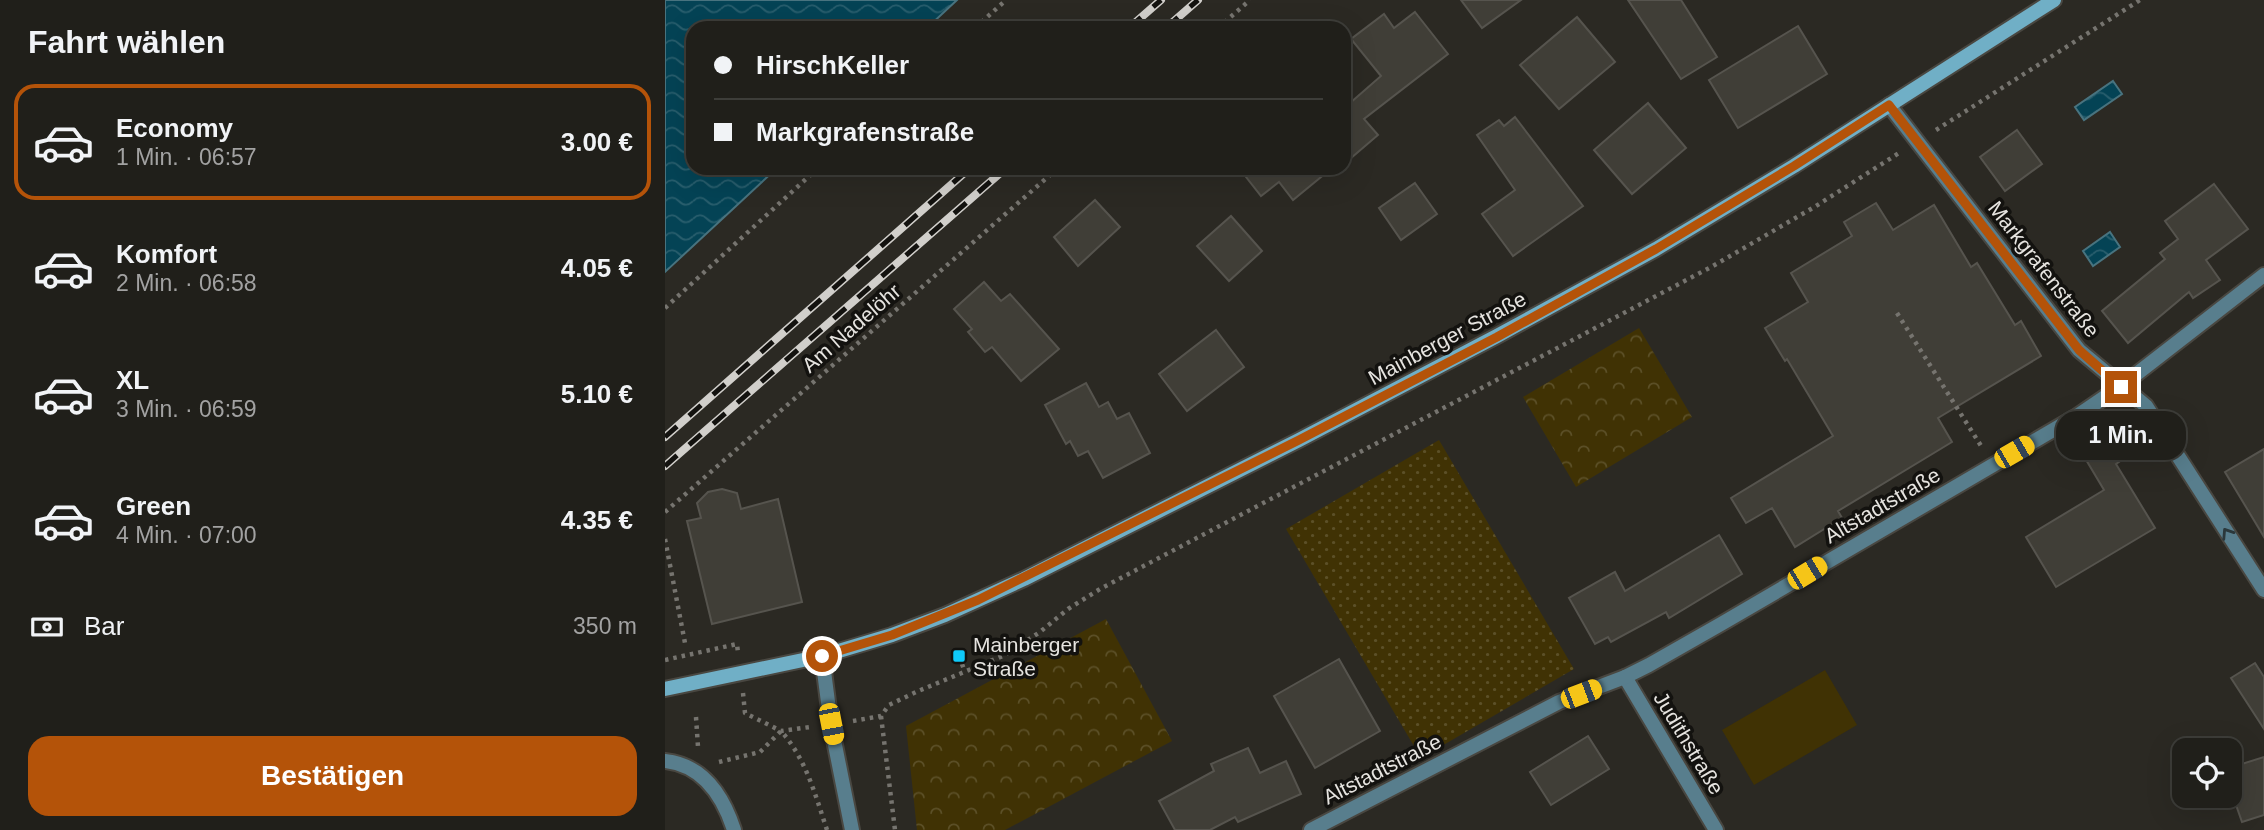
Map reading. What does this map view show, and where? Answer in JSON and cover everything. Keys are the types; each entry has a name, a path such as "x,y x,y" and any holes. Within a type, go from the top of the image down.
{"main road":[{"name":"Mainberger Straße","path":"665,689 822,656 892,635 978,600 1299,440 1497,337 1656,249 1794,166 2054,0"}],"street":[{"name":"Markgrafenstraße","path":"1889,105 2079,350 2146,406 2264,590"},
{"name":"Altstadtstraße","path":"1311,830 1559,702 1625,677 1721,624 2077,416 2121,387 2264,275"},
{"path":"822,656 831,724 852,830"},
{"name":"Judithstraße","path":"1625,677 1716,830"},
{"path":"665,761 695,769 715,789 729,813 734,830"}],"path":[{"path":"983,21 1006,0"},
{"path":"1226,21 1250,0"},
{"path":"895,830 881,716 889,705 1005,655 1040,632 1067,609 1100,589 1713,266 1816,206 2140,0"},
{"path":"665,309 810,175"},
{"name":"Am Nadelöhr","path":"665,512 1050,175"},
{"path":"1897,313 1993,464"},
{"path":"665,539 685,643"},
{"path":"665,660 737,644"},
{"path":"959,656 965,672"},
{"path":"745,713 781,731 795,746 812,784 827,830"},
{"path":"723,761 760,752 781,731 881,716"},
{"path":"695,769 698,748 696,717"}],"green space":[{"path":"1639,328 1692,417 1576,487 1523,397"},
{"path":"1439,440 1574,669 1421,758 1286,529"},
{"path":"1106,619 1172,741 1005,830 917,830 906,726"},
{"path":"1825,670 1857,725 1754,785 1722,730"}],"water":[{"path":"665,0 957,0 934,21 686,21 686,175 769,175 665,272"},
{"path":"2113,81 2122,94 2084,120 2075,107"},
{"path":"2110,232 2120,247 2093,266 2083,251"}],"building":[{"path":"1461,0 1521,0 1482,28"},
{"path":"1628,0 1681,0 1717,57 1681,79"},
{"path":"1415,12 1448,54 1364,119 1378,135 1351,158 1351,102 1381,76 1351,39 1384,14 1394,28"},
{"path":"1577,17 1615,62 1559,109 1520,65"},
{"path":"1798,26 1827,74 1738,128 1709,80"},
{"path":"1648,103 1686,148 1632,194 1594,150"},
{"path":"1515,117 1583,206 1513,256 1482,214 1515,190 1477,135 1499,120 1504,126"},
{"path":"2017,130 2042,164 2005,191 1980,157"},
{"path":"1244,175 1323,175 1293,200 1279,182 1261,196"},
{"path":"1415,183 1437,214 1401,240 1379,208"},
{"path":"2214,184 2248,229 2206,260 2220,280 2193,298 2189,292 2128,343 2102,311 2165,259 2160,253 2178,239 2165,221"},
{"path":"1095,200 1120,227 1078,266 1054,237"},
{"path":"1876,203 1893,230 1934,205 1971,267 1977,263 2015,325 2021,321 2041,356 1938,418 1952,442 1838,511 1842,518 1795,547 1772,508 1746,523 1731,498 1833,436 1765,328 1808,302 1791,273 1852,236 1844,222"},
{"path":"1231,216 1262,251 1229,281 1197,246"},
{"path":"984,282 1001,301 1010,294 1059,349 1021,381 992,347 985,352 968,332 972,329 954,309"},
{"path":"1216,330 1244,367 1187,411 1159,374"},
{"path":"1086,383 1099,407 1108,402 1117,419 1129,413 1150,453 1103,478 1088,451 1078,456 1070,441 1066,444 1045,405"},
{"path":"2106,439 2119,462 2116,464 2155,528 2056,587 2026,537 2104,490 2082,453"},
{"path":"2264,449 2264,537 2225,472"},
{"path":"722,489 737,493 741,509 778,499 802,602 712,624 687,521 701,518 697,503 708,492"},
{"path":"1719,535 1742,574 1669,618 1666,612 1611,642 1608,637 1595,644 1569,598 1615,572 1625,591"},
{"path":"1339,659 1380,731 1315,768 1274,696"},
{"path":"2255,663 2264,677 2264,729 2231,678"},
{"path":"1588,736 1609,769 1551,805 1530,772"},
{"path":"1248,748 1260,773 1286,761 1301,794 1238,822 1235,817 1210,830 1175,830 1159,801 1214,771 1211,764"},
{"path":"2264,757 2264,815 2242,822 2237,808 2242,808 2242,764"}],"railway":[{"path":"1137,21 1161,0"},
{"path":"1174,21 1198,0"},
{"path":"665,437 962,175"},
{"path":"665,466 998,175"}],"place":[{"name":"Mainberger Straße","path":"959,656"}],"route":[{"path":"822,656 892,635 945,615 1024,579 1299,440 1497,337 1656,249 1889,105 2079,350 2121,387"}]}
